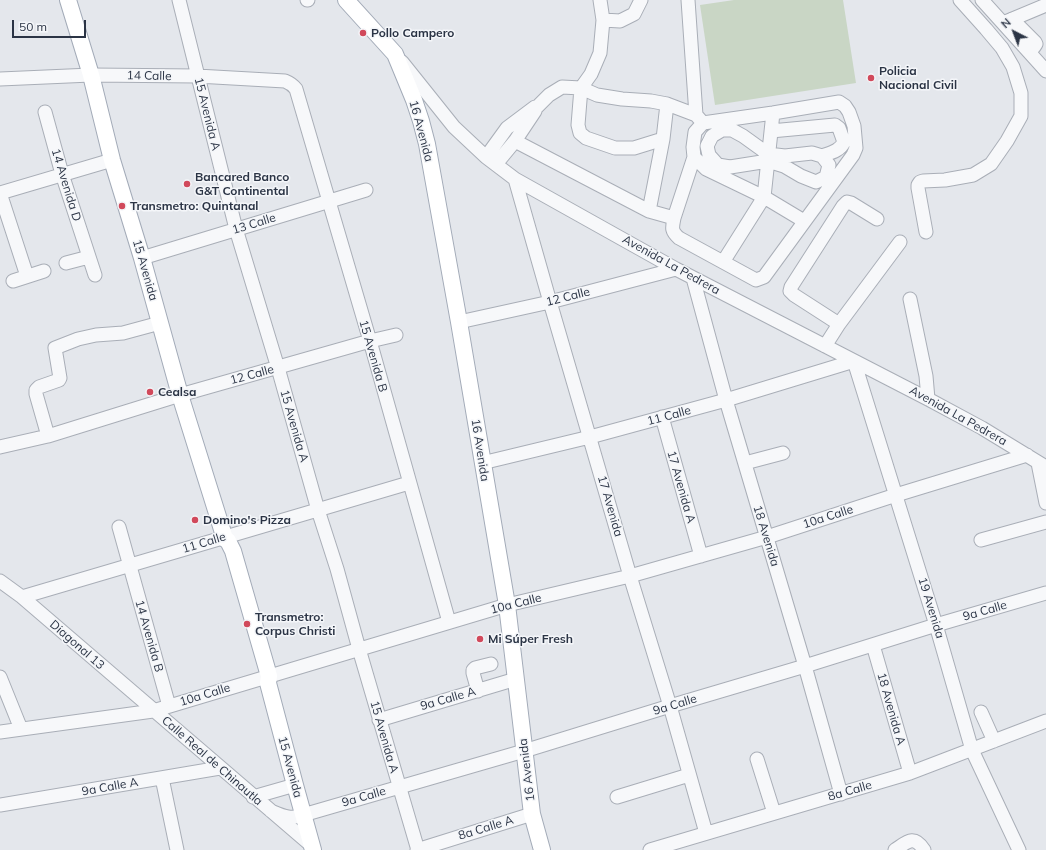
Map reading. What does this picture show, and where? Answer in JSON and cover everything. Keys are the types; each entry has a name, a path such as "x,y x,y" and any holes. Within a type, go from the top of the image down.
{"main road":[{"name":"15 Avenida","path":"68,0 90,75 112,160 142,258 180,395 225,538 233,551 303,815 309,849"},
{"name":"Avenida La Pedrera","path":"346,0 395,54"},
{"name":"16 Avenida","path":"395,54 414,100 427,144 507,605 532,814 542,850"}],"street":[{"name":"15 Avenida A","path":"178,0 236,229 278,368 318,510 337,568 379,720 418,850"},
{"path":"600,0 603,20 600,53 591,74 581,88 578,125 580,133 586,138 614,148 634,148 663,139"},
{"path":"603,20 620,21 634,14 641,0"},
{"path":"491,161 515,141 537,107 549,95 562,87 581,88 597,95 667,104 699,119 773,113 839,102 845,106 849,112 854,126 856,148 853,155 764,277 756,280 679,238 673,233 672,226 674,218 694,156 693,147 695,132 699,119 688,0"},
{"path":"926,232 918,184 923,181 944,180 973,175 991,164 1007,141 1021,116 1021,93 1013,67 1002,48 960,0"},
{"path":"982,0 1008,21 1029,52 1046,71"},
{"path":"1008,21 1039,5"},
{"name":"Avenida La Pedrera","path":"395,54 454,127 491,161 515,178 676,269 982,428 1042,465"},
{"name":"14 Calle","path":"0,79 90,75 197,76 285,81 296,89"},
{"name":"15 Avenida B","path":"296,89 370,341 449,622"},
{"path":"649,211 663,139 667,104"},
{"path":"491,161 507,128 534,107 537,107"},
{"name":"14 Avenida D","path":"45,112 62,174 95,276"},
{"path":"724,262 764,197 773,113"},
{"path":"771,131 835,125 839,128 844,142 839,149 822,156"},
{"path":"515,141 649,211 674,218"},
{"path":"812,153 822,156 829,165 826,177 816,182 801,176 768,158 812,153"},
{"path":"694,156 706,170 764,197 804,221"},
{"path":"27,276 0,193 112,160"},
{"name":"17 Avenida","path":"515,178 706,833"},
{"name":"13 Calle","path":"142,258 366,190"},
{"path":"840,324 794,295 790,291 791,287 847,202 877,219"},
{"path":"825,346 900,242"},
{"path":"66,264 89,256"},
{"name":"12 Calle","path":"459,322 550,302 676,269"},
{"path":"13,281 44,271"},
{"name":"18 Avenida","path":"693,278 726,400 805,666 841,794"},
{"path":"910,299 926,376 928,399"},
{"path":"48,436 36,390 39,387 59,380 60,378 55,348 78,339 96,335 123,333 160,323"},
{"name":"12 Calle","path":"0,447 48,436 180,395 396,335"},
{"name":"11 Calle","path":"482,463 662,418 854,361"},
{"name":"19 Avenida","path":"854,361 936,625 972,750 1019,850"},
{"name":"17 Avenida A","path":"662,418 701,556"},
{"path":"745,464 783,453"},
{"name":"10a Calle","path":"0,732 153,711 267,679 359,649 507,605 630,576 767,537 896,495 1027,455"},
{"path":"1042,465 1046,503"},
{"name":"11 Calle","path":"22,597 409,483"},
{"path":"981,540 1046,522"},
{"name":"14 Avenida B","path":"119,527 169,706"},
{"name":"Diagonal 13","path":"0,581 22,597 153,711"},
{"name":"9a Calle","path":"303,815 1046,593"},
{"name":"18 Avenida A","path":"872,645 910,773"},
{"path":"478,691 473,670 491,664"},
{"path":"0,677 21,729"},
{"name":"9a Calle A","path":"379,720 516,679"},
{"name":"Calle Real de Chinautla","path":"153,711 271,811 309,849"},
{"path":"981,712 994,741"},
{"name":"8a Calle","path":"650,850 910,773 1046,721"},
{"path":"757,759 774,813"},
{"name":"9a Calle A","path":"0,805 220,768"},
{"path":"617,797 689,775"},
{"path":"162,778 174,850"},
{"path":"253,796 294,785"},
{"name":"Calle Real de Chinautla","path":"271,811 290,818 303,815"},
{"name":"8a Calle A","path":"418,850 532,814"},
{"path":"895,850 909,841 920,845"}],"green space":[{"path":"734,0 843,0 856,83 715,105 700,5"}],"place":[{"name":"Pollo Campero","path":"363,33"},
{"name":"Policia Nacional Civil","path":"871,78"},
{"name":"Bancared Banco G&T Continental","path":"187,184"},
{"name":"Transmetro: Quintanal","path":"122,206"},
{"name":"Cealsa","path":"150,392"},
{"name":"Domino's Pizza","path":"195,520"},
{"name":"Transmetro: Corpus Christi","path":"247,624"},
{"name":"Mi Súper Fresh","path":"480,639"}]}
